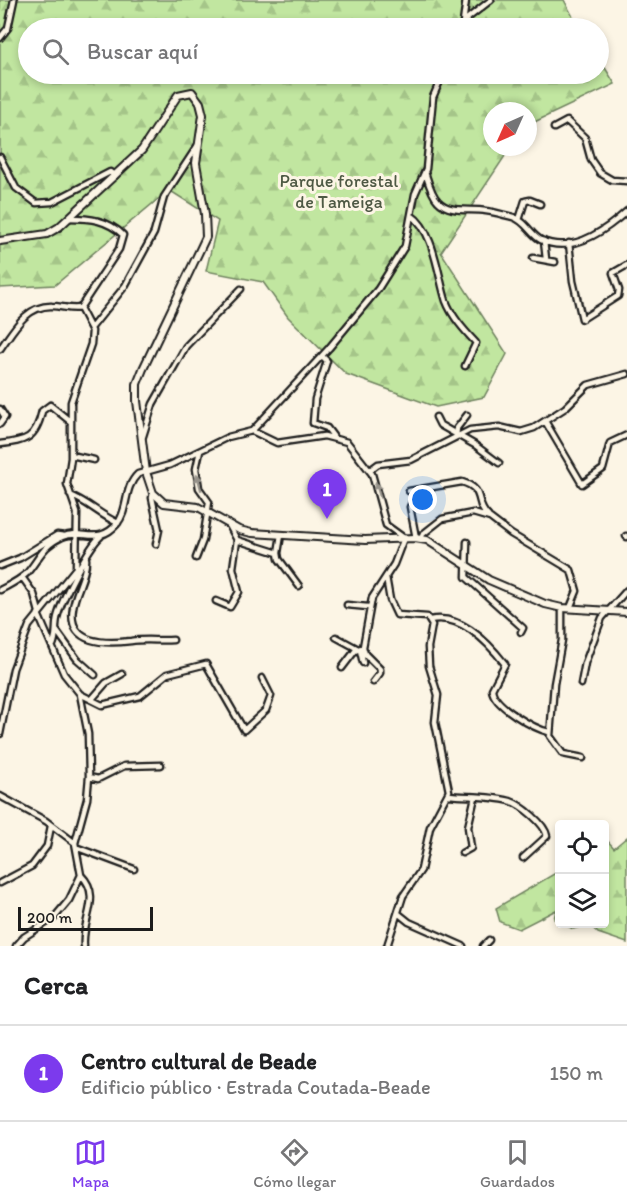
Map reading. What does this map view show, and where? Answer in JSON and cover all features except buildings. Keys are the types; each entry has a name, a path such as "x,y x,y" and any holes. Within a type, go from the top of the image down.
{"street":[{"path":"0,38 8,28 14,0"},
{"path":"463,18 466,0"},
{"path":"470,18 491,0"},
{"path":"173,640 130,640 115,644 84,639 75,628 72,611 89,548 122,518 126,491 138,474 170,465 228,437 252,431 322,356 378,289 405,246 415,194 425,171 433,97 439,84"},
{"path":"0,241 47,234 69,218 115,176 153,136 176,98 184,92 194,94 202,109 197,168 206,221 206,237 138,380 137,395 146,472 153,493 159,530 156,544"},
{"path":"554,128 567,122 585,138 593,166 600,173 612,180 627,180"},
{"path":"92,327 125,286 154,232 164,197 200,142"},
{"path":"0,157 16,188 36,203 52,202 110,172 115,176"},
{"path":"425,171 434,195 444,206 454,209 484,210 519,219 544,241 568,243 605,230 627,210"},
{"path":"519,219 525,201 530,200 540,204"},
{"path":"411,214 418,222 434,255 449,308 476,343 465,366"},
{"path":"69,218 94,219 116,228 123,235 119,249 80,308"},
{"path":"544,241 546,259"},
{"path":"568,243 570,264 582,319 618,296 619,290 614,273 627,264"},
{"path":"533,258 555,262"},
{"path":"142,440 153,404 186,346 241,289"},
{"path":"0,349 25,315 33,310 48,305 80,308"},
{"path":"0,734 13,669 29,626 76,568 77,513 70,495 67,476 71,455 71,402 92,344 92,327 80,308"},
{"path":"322,356 327,361 315,399 313,423 327,428 333,436 352,445 370,470 379,492 385,522 404,538"},
{"path":"370,470 378,464 411,460 456,435 499,427 525,432 565,408 588,385 627,374"},
{"path":"0,444 26,440 39,425 42,411 50,405 72,422"},
{"path":"0,409 5,417 0,424"},
{"path":"456,435 457,428 467,415"},
{"path":"436,417 440,425 475,445 499,463"},
{"path":"545,421 582,484 603,469 610,443 627,435"},
{"path":"252,431 277,443 302,438 333,436"},
{"path":"196,558 209,502 199,488 196,468 200,451"},
{"path":"71,455 94,460"},
{"path":"409,491 462,482 478,492 482,507 490,518 511,534 571,570 577,591 570,608"},
{"path":"153,493 164,503 192,506 248,533 365,540 419,538 438,545 465,564 512,590 545,604 562,608 627,612"},
{"path":"70,495 86,501 104,517 118,523"},
{"path":"413,500 411,507 419,538"},
{"path":"419,538 448,516 473,513 490,518"},
{"path":"216,601 230,608 239,592 232,568 237,540 229,524"},
{"path":"0,566 20,558 57,535 101,536"},
{"path":"281,535 279,560 299,586"},
{"path":"1,589 22,577 44,548 65,536"},
{"path":"363,663 362,648 368,607 386,577 404,538"},
{"path":"237,540 278,553"},
{"path":"467,542 466,577 523,628 521,632"},
{"path":"20,558 30,569"},
{"path":"53,645 57,617 86,559"},
{"path":"69,592 73,574"},
{"path":"22,577 34,594 39,614 64,674 80,694 88,734 87,799 77,846 81,875 92,890 84,946"},
{"path":"386,577 390,600 397,615 457,621 484,641 506,664 492,689 496,700 516,716 549,732"},
{"path":"581,684 591,645 608,610 627,590"},
{"path":"347,605 368,607"},
{"path":"562,608 562,640 549,732 552,743 563,754 583,758"},
{"path":"387,946 404,897 421,870 430,827 448,795 442,747 435,722 438,695 429,666 430,620"},
{"path":"56,630 77,659 95,675"},
{"path":"336,637 362,648 380,669 380,673 373,682"},
{"path":"342,668 355,651 362,648"},
{"path":"80,694 102,705 110,705 140,696 167,674 206,664 244,730 269,704 271,696 262,678"},
{"path":"92,699 106,683 122,674"},
{"path":"89,777 98,779 124,766 161,765"},
{"path":"448,795 512,802 545,829 547,836 545,840 523,858"},
{"path":"0,796 51,826 77,846 134,869"},
{"path":"462,853 471,848 468,827 475,797"},
{"path":"0,883 32,866 45,850 51,826"},
{"path":"17,946 24,937 54,918 69,900 81,875"},
{"path":"399,914 410,922 463,946"},
{"path":"483,946 489,940"}],"green space":[{"name":"Parque forestal de Tameiga","path":"0,0 564,0 574,18 18,18 18,84 609,84 609,74 615,84 537,121 537,102 483,102 483,156 505,156 441,252 507,354 484,397 436,407 346,374 288,317 263,282 206,271 218,221 169,190 55,285 0,288"},
{"path":"627,837 627,943 598,933 593,928 609,928 609,842 614,848"},
{"path":"555,873 555,911 519,929 500,922 496,908"}],"place":[{"name":"Centro cultural de Beade","path":"327,519"}]}
